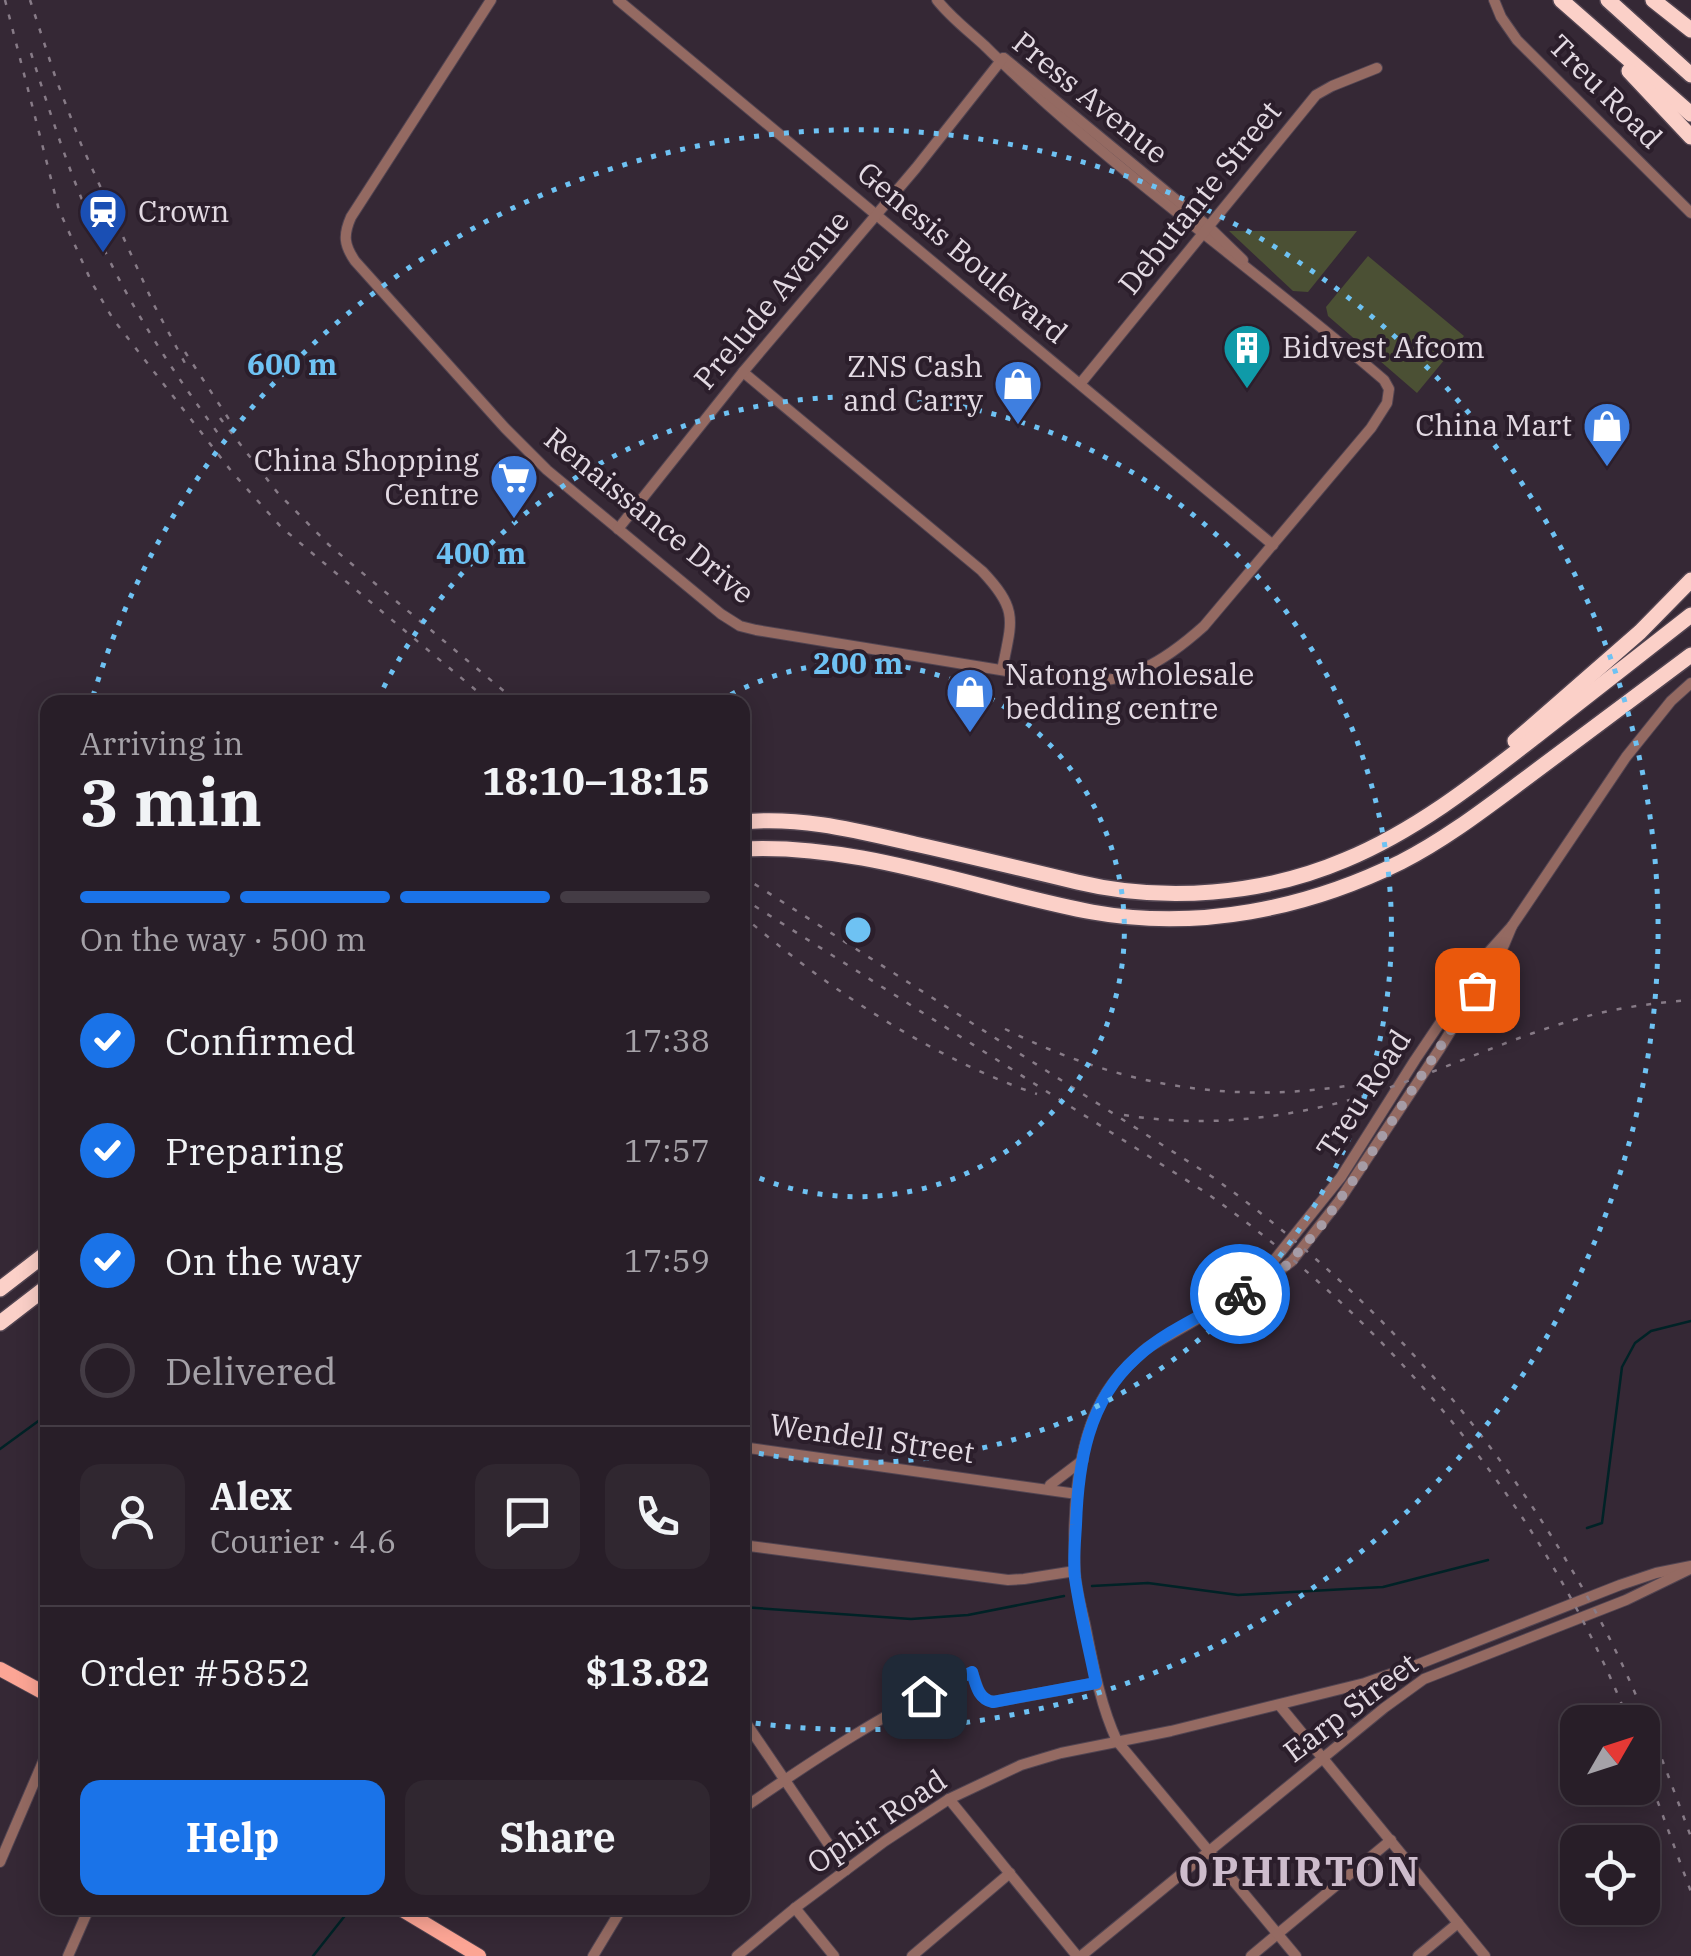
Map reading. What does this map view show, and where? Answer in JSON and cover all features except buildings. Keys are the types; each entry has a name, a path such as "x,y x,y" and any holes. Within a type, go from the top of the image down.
{"highway":[{"path":"1561,0 1691,114"},
{"path":"1608,0 1691,75"},
{"path":"1653,0 1691,30"},
{"path":"1602,36 1621,63 1691,137"},
{"path":"1446,804 1640,632 1691,580"},
{"path":"750,821 832,824 1106,889 1165,893 1265,884 1347,860 1446,804 1691,615"},
{"path":"1654,682 1691,643"},
{"path":"750,849 824,850 1096,912 1164,919 1234,915 1291,904 1402,861 1459,828 1691,655"},
{"path":"0,1289 40,1258"},
{"path":"0,1323 40,1292"}],"main road":[{"path":"0,1665 40,1690"},
{"path":"410,1915 471,1954"}],"street":[{"name":"Renaissance Drive","path":"491,0 351,217 344,237 348,250 525,449 740,626 1090,683 1138,672 1194,636 1371,428 1389,397"},
{"name":"Genesis Boulevard","path":"618,0 1273,544"},
{"name":"Press Avenue","path":"937,0 987,48 1384,380 1389,397"},
{"name":"Treu Road","path":"1494,0 1517,40 1691,214"},
{"name":"Prelude Avenue","path":"618,529 1002,60"},
{"name":"Debutante Street","path":"1080,384 1316,95 1377,68"},
{"name":"Press Avenue","path":"1056,106 1188,210 1206,230 1219,235 1250,268"},
{"path":"1188,210 1209,212 1221,208 1219,235"},
{"path":"743,372 1000,590 1012,623 1002,670"},
{"name":"Treu Road","path":"1117,1742 1096,1683 1075,1576 1078,1490 1088,1434 1102,1399 1122,1371 1147,1348 1254,1286 1341,1177 1486,955 1512,926 1626,757 1671,701 1691,683"},
{"name":"Wendell Street","path":"750,1448 1078,1490"},
{"path":"1050,1485 1083,1460"},
{"name":"Wendell Street","path":"996,1482 1078,1490"},
{"path":"750,1547 1008,1580 1075,1576"},
{"name":"Earp Street","path":"1079,1956 1424,1679 1626,1600 1691,1567"},
{"name":"Earp Street","path":"1280,1706 1388,1676 1620,1585 1691,1567"},
{"path":"1422,1663 1440,1667 1464,1662"},
{"path":"750,1804 900,1708 972,1672 980,1695 993,1702 1096,1683"},
{"path":"1388,1676 1400,1685 1402,1694"},
{"path":"1280,1706 1485,1956"},
{"name":"Ophir Road","path":"738,1956 884,1840 949,1799 992,1778 1039,1759 1280,1706"},
{"path":"750,1729 846,1870"},
{"path":"1117,1742 1296,1956"},
{"path":"0,1862 40,1769"},
{"path":"949,1799 1079,1956"},
{"path":"1251,1956 1392,1840"},
{"path":"912,1956 1010,1874"},
{"path":"795,1908 834,1956"},
{"path":"68,1956 86,1915"},
{"path":"593,1956 618,1915"},
{"path":"1418,1956 1458,1923"}],"green space":[{"path":"1229,231 1357,231 1308,292 1293,291"},
{"path":"1368,256 1464,336 1417,393 1328,316 1326,307"}],"waterway":[{"path":"1587,1528 1602,1523 1622,1367 1635,1343 1651,1331 1691,1321"},
{"path":"0,1449 40,1420"},
{"path":"1092,1586 1148,1583 1238,1595 1383,1587 1488,1560"},
{"path":"750,1608 911,1619 968,1615 1064,1596"},
{"path":"313,1956 345,1915"}],"railway":[{"path":"5,0 59,210 113,319 232,472 281,527 482,695"},
{"path":"30,0 81,144 154,305 187,367"},
{"path":"31,53 73,176 115,272 157,344 220,436"},
{"path":"185,352 234,427"},
{"path":"220,418 277,492 329,545 509,695"},
{"path":"750,881 1214,1178 1330,1272 1383,1323 1479,1433 1563,1555 1626,1673 1691,1837"},
{"path":"750,903 1205,1192 1338,1300 1456,1426 1507,1495 1554,1568 1621,1705"},
{"path":"750,922 844,994 920,1041 1037,1094"},
{"path":"1124,1115 1213,1121 1302,1111 1388,1088 1577,1019 1634,1006 1691,1000"},
{"path":"1005,1029 1092,1065 1180,1086 1270,1092 1364,1083"},
{"path":"1659,1805 1691,1892"}],"way so far":[{"path":"1240,1294 1284,1268 1319,1229 1477,990"}],"place":[{"name":"Crown","path":"103,254"},
{"name":"Bidvest Afcom","path":"1247,390"},
{"name":"ZNS Cash and Carry","path":"1018,426"},
{"name":"China Mart","path":"1607,468"},
{"name":"China Shopping Centre","path":"514,520"},
{"name":"Natong wholesale bedding centre","path":"970,734"}],"district":[{"name":"OPHIRTON","path":"1300,1872"}],"route":[{"path":"924,1696 972,1672 980,1695 993,1702 1096,1683 1075,1570 1077,1494 1095,1414 1122,1371 1147,1348 1240,1294"}]}
